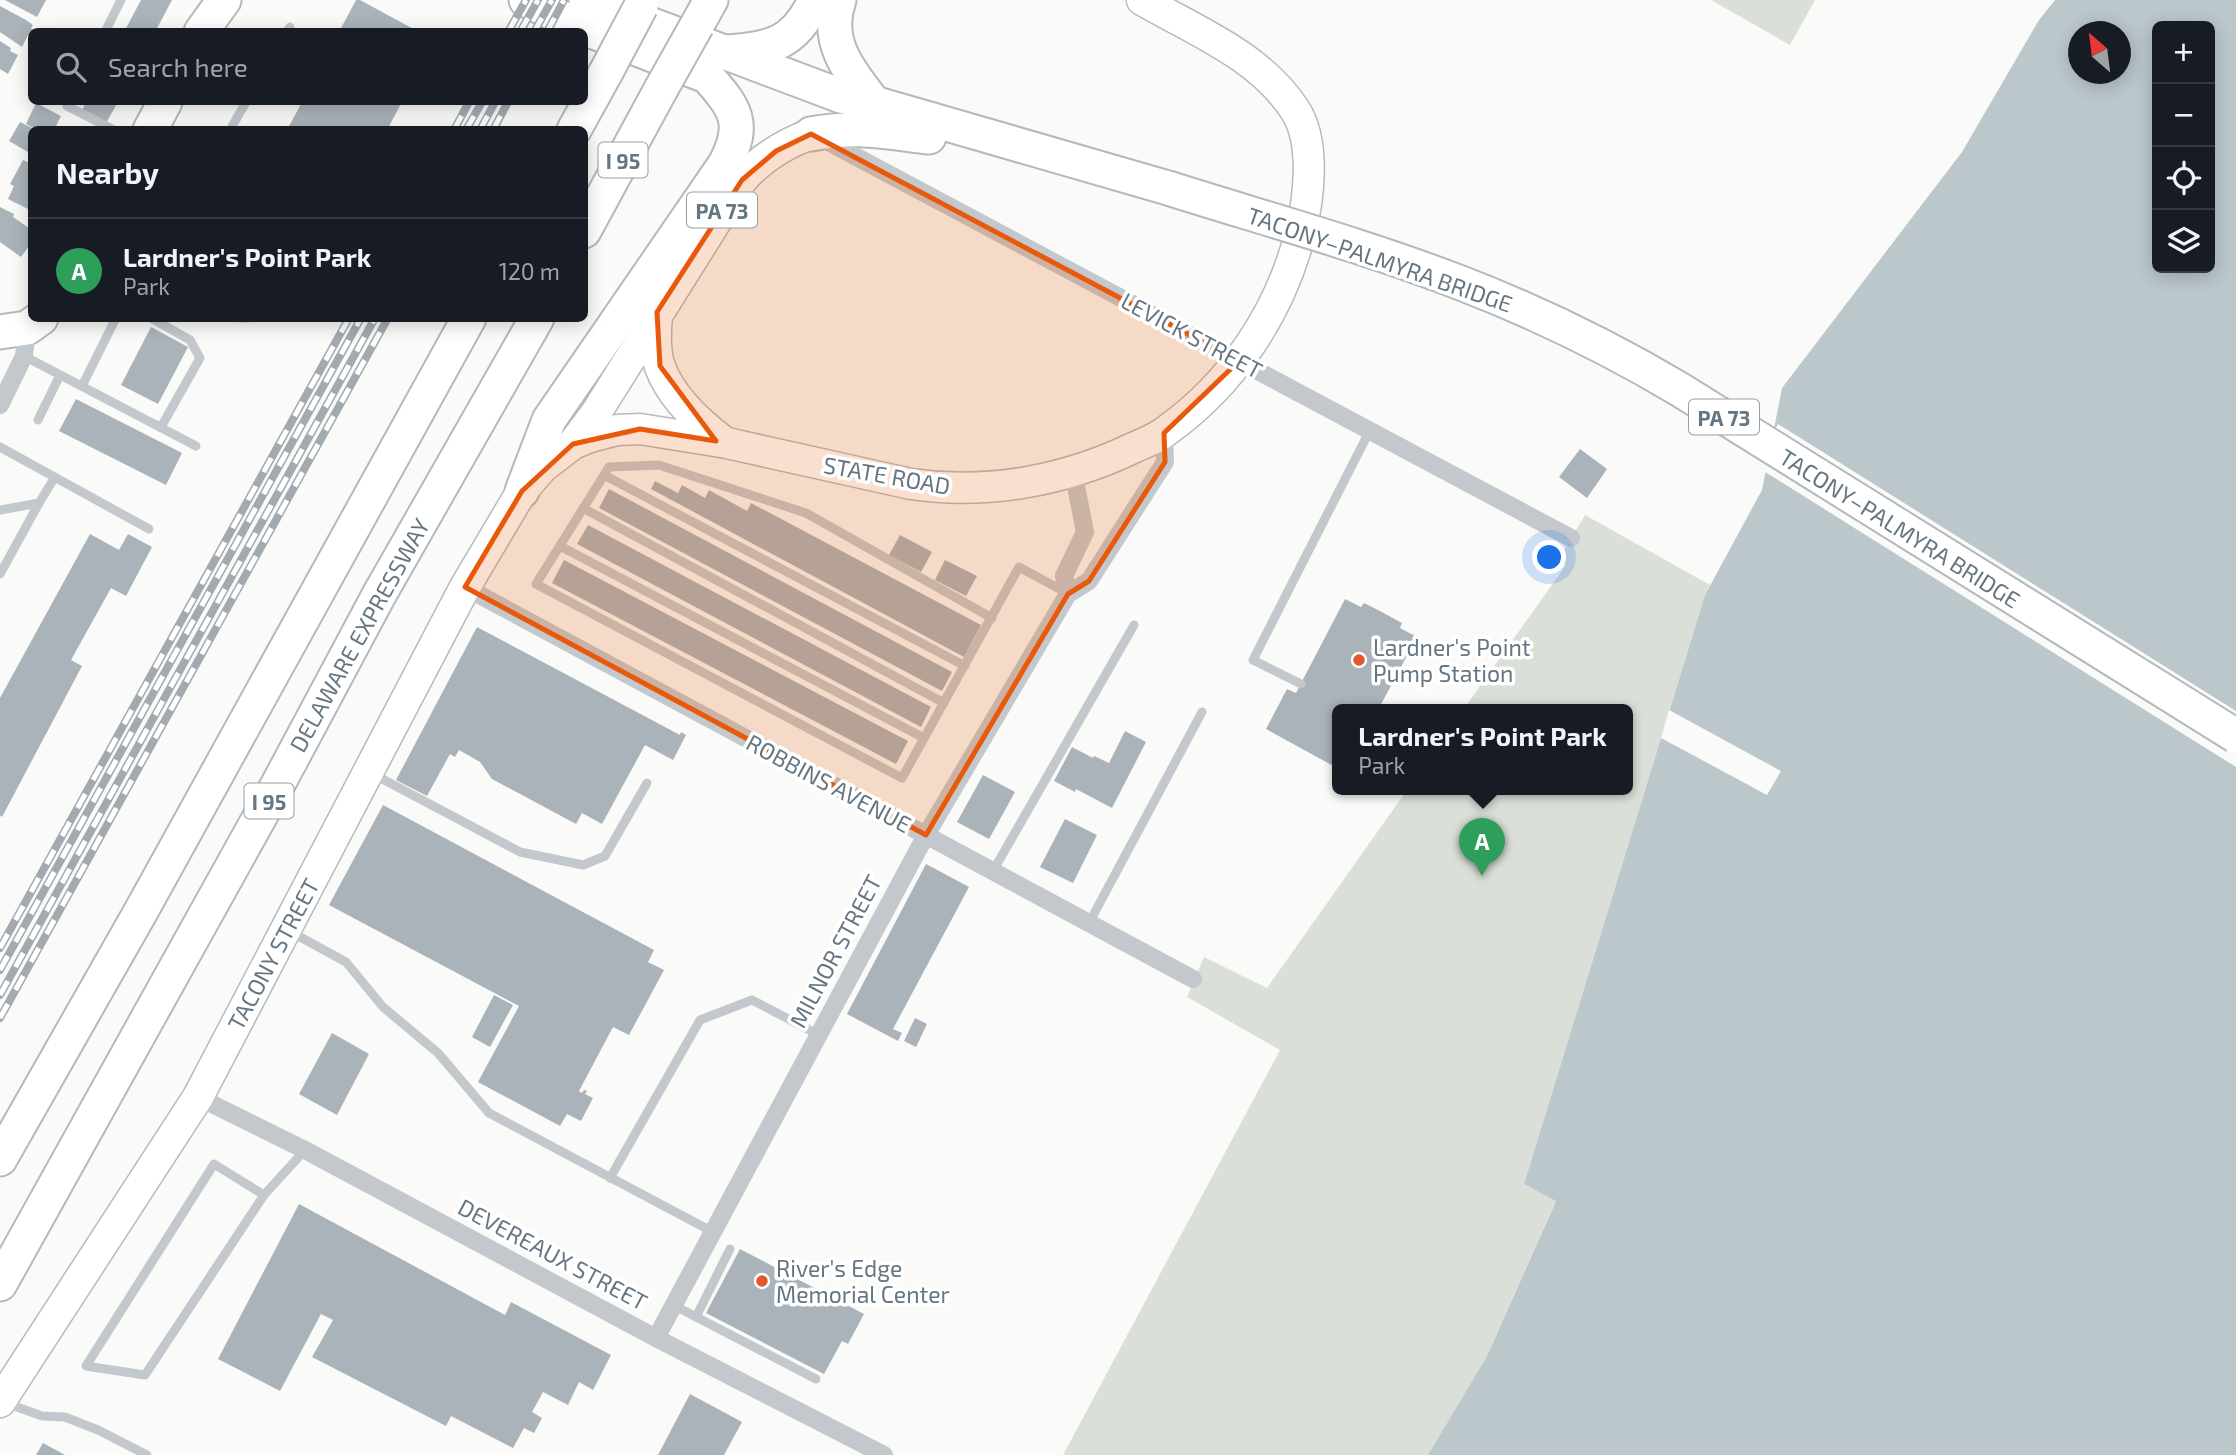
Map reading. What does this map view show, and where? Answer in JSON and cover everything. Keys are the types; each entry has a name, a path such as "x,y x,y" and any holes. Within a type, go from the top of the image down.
{"highway":[{"path":"526,0 584,28"},
{"path":"522,491 549,420 725,163 734,146 737,128 735,113 725,97 714,65 586,0"},
{"path":"588,29 714,65 764,49 792,34 802,23 815,0"},
{"path":"839,0 834,30 838,50 874,103"},
{"name":"I 95","path":"588,105 642,3"},
{"name":"I 95","path":"588,224 704,12"},
{"name":"TACONY–PALMYRA BRIDGE","path":"714,65 874,103 1168,188 1384,256 1460,282 1525,310 1618,354 1679,389 2236,736"},
{"path":"152,126 163,105"},
{"name":"I 95","path":"576,126 588,105"},
{"name":"PA 73","path":"811,134 843,129 874,129 1032,148"},
{"name":"I 95","path":"0,1159 467,322"},
{"name":"DELAWARE EXPRESSWAY","path":"0,1284 278,786 379,595 535,322"}],"main road":[{"name":"STATE ROAD","path":"522,491 543,467 573,444 603,433 640,429 727,443 939,488 1002,486 1073,471 1099,463 1164,433 1211,394 1239,361 1268,317 1295,255 1308,190 1309,160 1297,113 1270,79 1254,64 1142,0"},
{"name":"PA 73","path":"657,312 742,180 776,150 811,134"},
{"path":"657,312 657,353 668,382 699,422 727,443"},
{"path":"573,444 596,413 657,312"},
{"name":"TACONY STREET","path":"0,1401 198,1097 465,587 522,491"}],"street":[{"name":"LEVICK STREET","path":"811,134 874,164 1571,538"},
{"path":"0,405 23,333"},
{"name":"MILNOR STREET","path":"656,1338 926,835 1068,594 1089,581 1165,462 1164,433"},
{"name":"MILNOR STREET","path":"1068,594 1063,576 1084,532 1073,471"},
{"name":"ROBBINS AVENUE","path":"465,587 1193,979"},
{"name":"DEVEREAUX STREET","path":"198,1097 305,1150 656,1338 884,1455"}],"lane":[{"path":"108,28 121,0"},
{"path":"68,105 106,126"},
{"path":"232,126 244,105"},
{"path":"82,386 114,322"},
{"path":"158,322 190,340 200,358 161,427"},
{"path":"23,333 60,375 196,446"},
{"path":"38,420 60,375"},
{"path":"1301,684 1253,660 1370,430"},
{"path":"0,447 149,529"},
{"path":"992,618 806,513 659,466 609,467 536,584 902,778 992,618 1019,567 1068,594"},
{"path":"604,475 965,666"},
{"path":"0,574 55,477"},
{"path":"0,510 39,503"},
{"path":"583,508 944,703"},
{"path":"560,546 925,738"},
{"path":"993,871 1134,625"},
{"path":"1089,923 1202,712"},
{"path":"369,771 520,852 583,865 605,856 647,783"},
{"path":"286,930 346,962 383,1007 438,1054 489,1113 713,1232"},
{"path":"610,1178 700,1020 752,1000 818,1035"},
{"path":"264,1195 214,1164 86,1366 145,1374 264,1195 305,1150"},
{"path":"696,1317 730,1249"},
{"path":"673,1305 816,1380"},
{"path":"0,1401 42,1416 65,1417 147,1455"}],"highlighted area":[{"path":"811,134 1239,361 1164,433 1165,462 1089,581 1068,594 926,835 465,587 522,491 573,444 640,429 716,441 660,366 657,312 742,180 776,151"}],"shaded area":[{"path":"1711,0 1815,0 1790,45"},
{"path":"2055,0 2236,0 2236,1455 1428,1455 1487,1356 1556,1201 1524,1184 1705,595 1762,490 1782,388 1962,152 2039,20"},
{"path":"1585,515 1710,585 1524,1184 1556,1200 1487,1356 1428,1455 1063,1455 1280,1050 1187,997 1204,957 1267,988 1403,795 1633,795 1633,704 1467,704 1566,565 1559,559"}],"pier":[{"path":"1778,424 2236,711 2236,767 1762,470 1768,440"},
{"path":"1669,710 1781,771 1767,795 1661,738"}],"building":[{"path":"5,0 46,0 37,17"},
{"path":"141,0 172,0 157,28 126,28"},
{"path":"356,0 360,0 412,28 341,28"},
{"path":"0,6 33,25 28,28 28,35 22,47 0,32"},
{"path":"0,41 18,55 8,74 0,69"},
{"path":"35,105 61,116 56,126 26,124"},
{"path":"84,105 116,105 106,123 82,110"},
{"path":"300,105 400,105 389,126 289,126"},
{"path":"20,122 28,126 28,152 9,141"},
{"path":"23,160 28,162 28,209 8,199 14,186 10,184"},
{"path":"0,207 14,214 13,217 28,227 28,247 21,257 0,242"},
{"path":"151,327 188,347 158,404 121,385"},
{"path":"76,399 182,453 166,485 59,431"},
{"path":"1580,449 1607,469 1587,498 1559,477"},
{"path":"655,481 678,493 682,485 705,498 709,490 747,511 751,503 981,625 964,657 651,489"},
{"path":"609,489 952,672 942,691 599,508"},
{"path":"588,525 931,707 921,727 577,544"},
{"path":"90,534 119,550 128,534 152,547 126,596 111,588 71,660 82,666 2,817 0,698"},
{"path":"900,535 932,552 921,572 889,555"},
{"path":"564,560 908,741 896,764 552,583"},
{"path":"945,560 977,576 966,596 935,580"},
{"name":"Lardner's Point Pump Station","path":"1345,599 1361,607 1364,603 1378,610 1402,623 1400,628 1417,637 1381,704 1332,704 1332,765 1266,729 1287,689 1296,693"},
{"path":"477,627 680,735 681,732 686,735 673,760 645,745 602,824 582,813 576,824 492,779 480,762 459,750 455,757 450,754 427,796 396,780"},
{"path":"1125,731 1146,742 1112,808 1054,781 1072,747 1109,763"},
{"path":"983,775 1015,792 989,839 957,822"},
{"path":"383,805 654,950 648,962 664,970 629,1035 613,1027 579,1091 587,1091 585,1094 593,1098 581,1121 567,1114 560,1126 478,1082 519,1006 329,905"},
{"path":"1065,819 1097,835 1073,883 1040,867"},
{"path":"926,864 969,887 893,1029 902,1033 898,1041 847,1014"},
{"path":"494,995 513,1005 490,1047 472,1037"},
{"path":"915,1018 927,1024 916,1047 904,1041"},
{"path":"332,1033 369,1054 337,1115 299,1094"},
{"path":"299,1204 505,1315 511,1302 611,1355 593,1390 579,1382 568,1405 543,1392 532,1412 542,1418 534,1433 524,1428 513,1448 451,1416 446,1426 312,1357 333,1320 321,1314 280,1391 218,1359"},
{"name":"River's Edge Memorial Center","path":"740,1249 864,1314 848,1344 842,1341 824,1374 706,1313"},
{"path":"690,1394 742,1422 724,1455 658,1455"},
{"path":"43,1443 65,1455 36,1455"}],"railway":[{"path":"510,28 526,0"},
{"path":"522,28 538,0"},
{"path":"536,28 552,0"},
{"path":"549,28 564,0"},
{"path":"456,126 467,105"},
{"path":"468,126 480,105"},
{"path":"482,126 493,105"},
{"path":"495,126 506,105"},
{"path":"0,948 347,322"},
{"path":"0,970 359,322"},
{"path":"0,995 373,322"},
{"path":"0,1018 386,322"}],"place":[{"name":"Lardner's Point Pump Station","path":"1359,660"},
{"name":"Lardner's Point Park","path":"1482,876"},
{"name":"River's Edge Memorial Center","path":"762,1281"}]}
